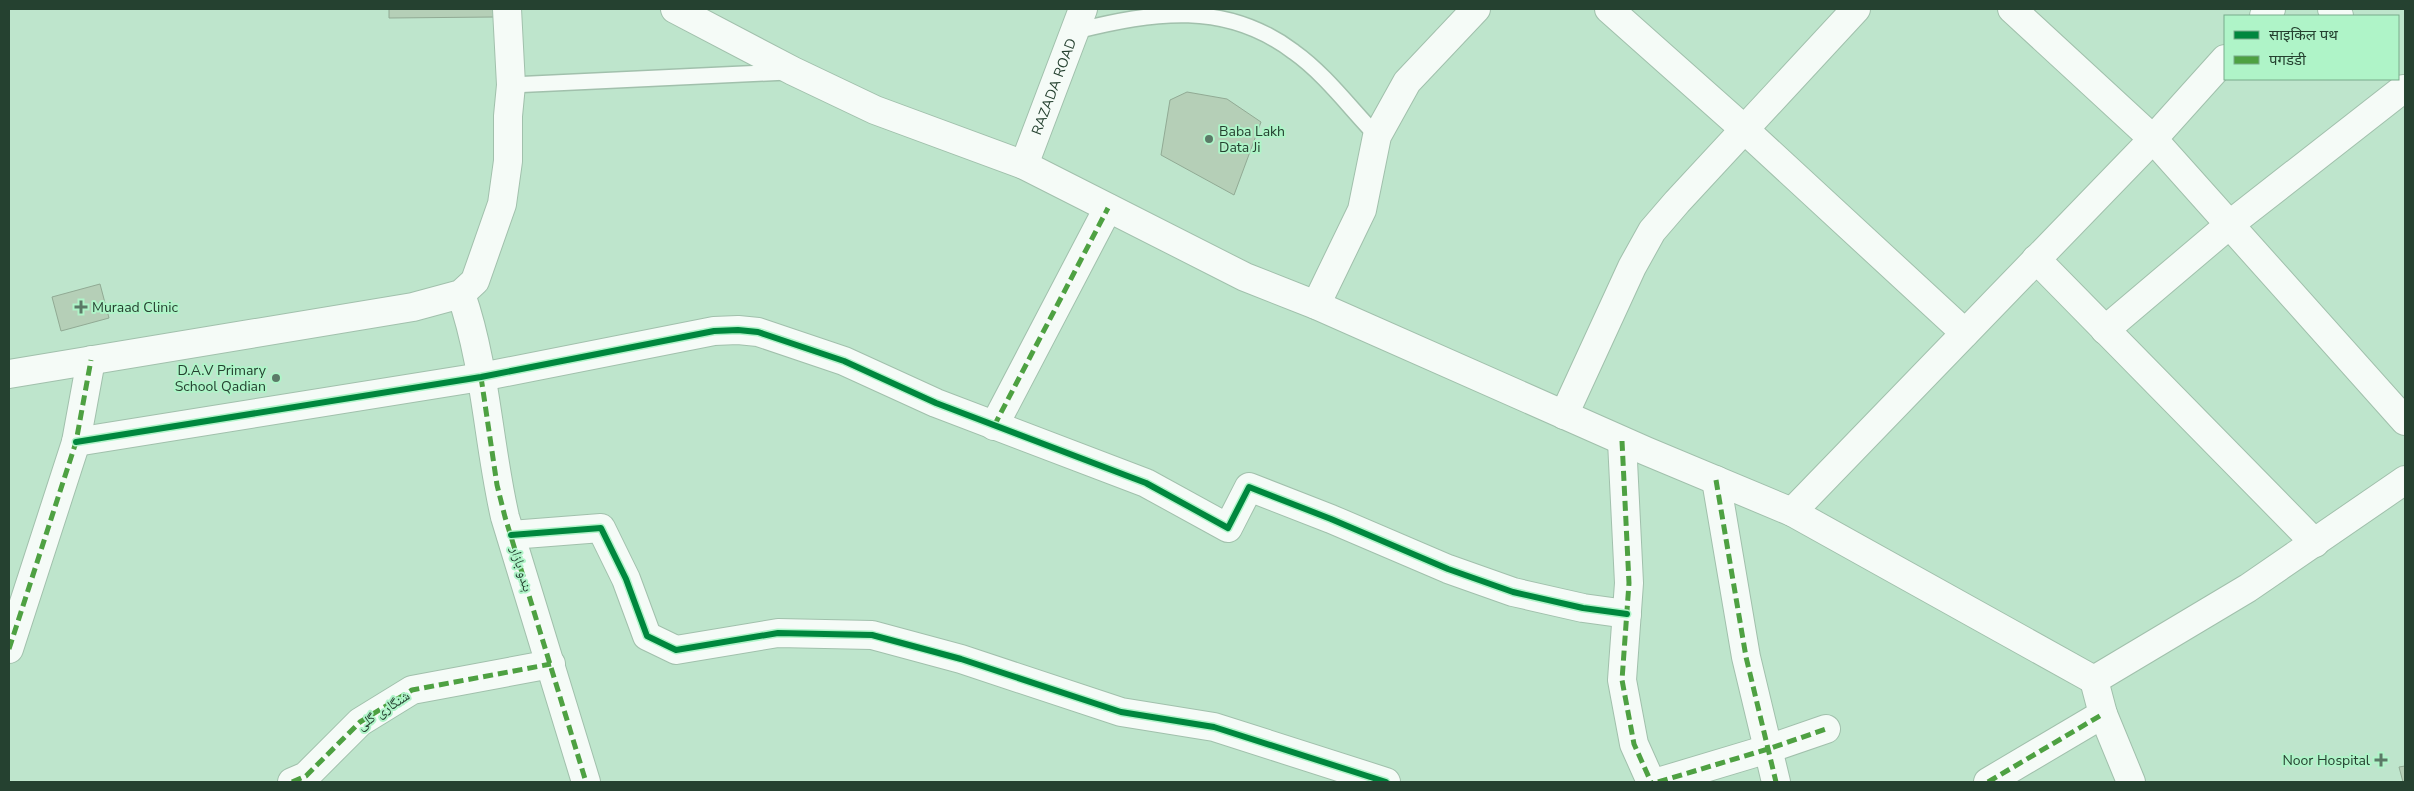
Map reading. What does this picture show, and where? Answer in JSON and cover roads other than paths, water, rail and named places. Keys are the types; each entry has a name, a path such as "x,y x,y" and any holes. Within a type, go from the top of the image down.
{"street":[{"path":"9,374 413,307 461,294 475,281 502,204 508,161 508,116 511,85 507,9"},
{"path":"675,9 793,71 875,110 1024,165 1245,276 1316,305 1622,441 1792,512 2094,680 2103,714 2131,782"},
{"path":"1316,305 1362,210 1377,136 1407,82 1476,9"},
{"path":"1609,9 1744,129 1965,333"},
{"path":"1564,415 1632,266 1652,231 1856,9"},
{"path":"2012,9 2153,139 2405,421"},
{"name":"RAZADA ROAD","path":"1024,165 1079,20"},
{"path":"1792,512 2153,139 2224,60"},
{"path":"2105,330 2229,224 2401,87"},
{"path":"994,426 1108,208"},
{"path":"2036,259 2315,543"},
{"name":"ہندو بازار","path":"461,294 476,342 498,485 511,535 586,782"},
{"path":"76,442 481,377 714,331 738,330 758,332 844,361 936,404 1146,483 1228,528 1249,487 1448,569 1513,592 1583,608 1626,614"},
{"path":"9,649 76,442 91,360"},
{"path":"1622,441 1629,583 1622,680 1634,744 1651,782"},
{"path":"1716,480 1746,657 1776,782"},
{"path":"2094,680 2193,622 2315,543 2405,480"},
{"path":"511,535 601,528 626,579 647,636 676,650 778,633 872,635 961,659 1121,712 1214,727 1386,782"},
{"name":"شنگاری گلی","path":"292,782 306,776 360,722 412,690 551,664"},
{"path":"1988,782 2103,714"},
{"path":"1658,782 1768,749 1826,729"}],"lane":[{"path":"1079,20 1176,14 1239,22 1267,33 1295,52 1377,136"},
{"path":"511,85 793,71"}],"place":[{"name":"Baba Lakh Data Ji","path":"1209,139"},
{"name":"Muraad Clinic","path":"81,307"},
{"name":"D.A.V Primary School Qadian","path":"276,378"},
{"name":"Noor Hospital","path":"2381,760"}]}
